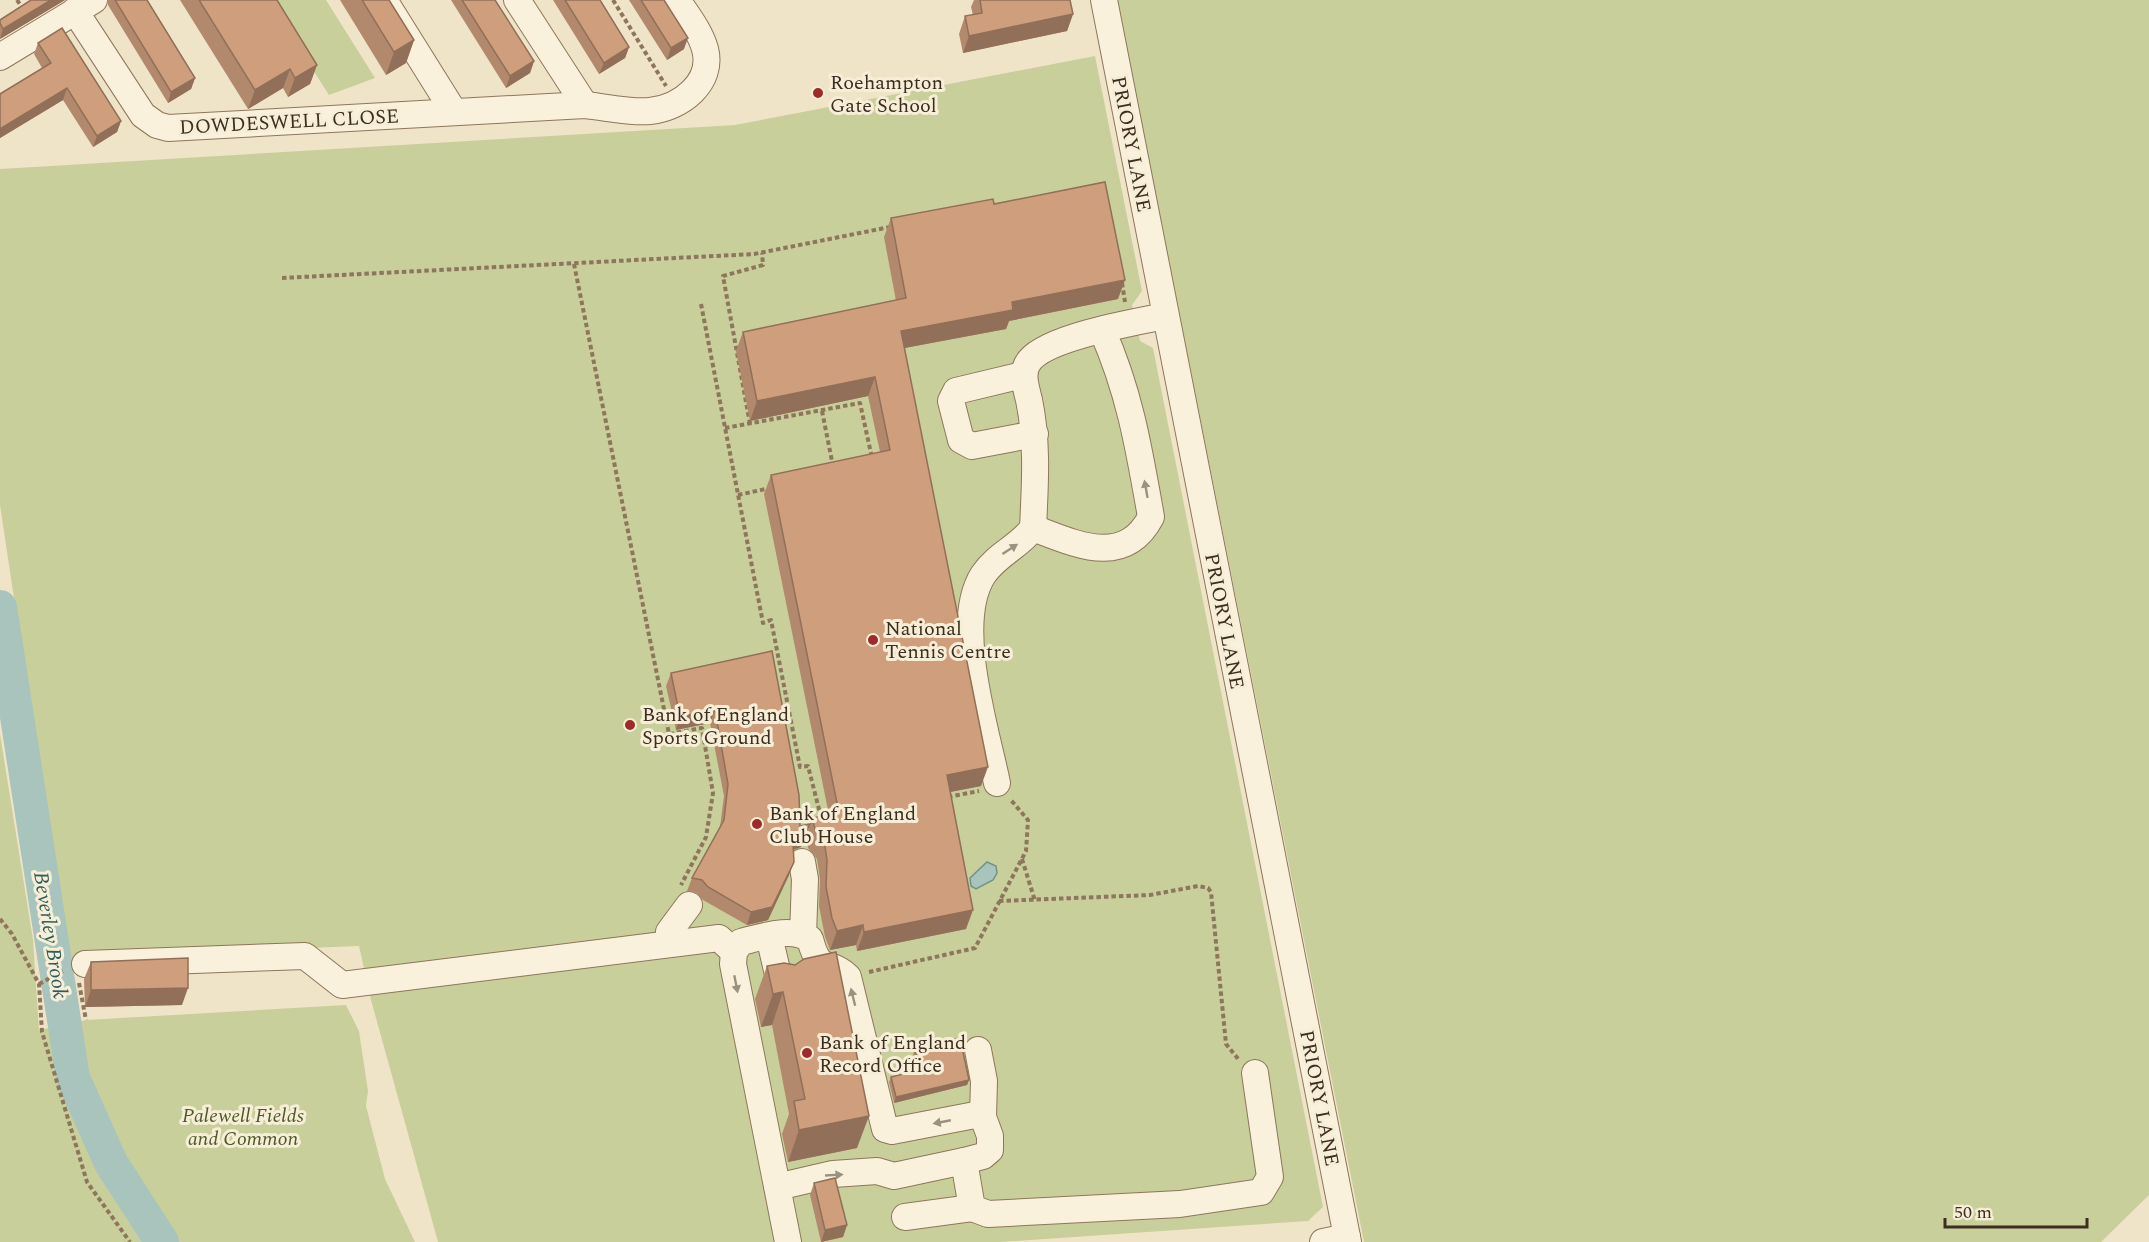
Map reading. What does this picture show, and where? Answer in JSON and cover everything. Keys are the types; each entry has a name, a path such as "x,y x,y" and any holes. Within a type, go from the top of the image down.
{"street":[{"path":"384,0 454,112"},
{"path":"517,0 585,105"},
{"name":"DOWDESWELL CLOSE","path":"0,57 84,6 143,115 157,125 168,128 585,105 651,111 680,101 698,87 705,70 705,50 677,0"},
{"name":"PRIORY LANE","path":"1104,0 1348,1240"},
{"path":"997,783 972,662 970,626 981,578 1000,555 1025,540 1033,528 1035,434 1023,375 1030,360 1046,349 1102,330 1165,316"},
{"path":"1033,528 1101,550 1123,546 1143,531 1151,517 1132,411 1119,368 1102,330"},
{"path":"1023,375 956,391 951,401 961,440 972,446 1035,434"},
{"path":"802,862 805,879 803,935"},
{"path":"670,943 669,932 689,905"},
{"path":"788,1242 733,964 734,952 741,942 782,933 803,935 810,939 815,957 821,964 839,969 848,977 885,1129 892,1131 975,1115 983,1117"},
{"path":"769,936 780,983"},
{"path":"78,970 305,956 342,986 719,938 734,952"},
{"path":"777,1188 833,1174 877,1171 894,1176 983,1156 990,1150 990,1136 983,1117 984,1081 978,1050"},
{"path":"905,1217 972,1208 988,1214 1180,1204 1260,1192 1270,1177 1255,1073"},
{"path":"964,1161 972,1208"},
{"path":"1323,1242 1348,1240"}],"path":[{"path":"17,0 23,9"},
{"path":"613,0 668,89"},
{"path":"15,14 30,4"},
{"path":"657,90 668,89 674,81"},
{"path":"282,278 762,253 899,226"},
{"path":"750,424 723,276 763,265 762,253"},
{"path":"574,264 669,734 702,728 713,793 706,837 679,889 680,897 689,905"},
{"path":"1121,276 1128,324"},
{"path":"701,304 764,623 771,620 800,767 808,766 822,823 834,820"},
{"path":"725,428 860,403 874,468"},
{"path":"822,411 835,475"},
{"path":"738,495 781,486"},
{"path":"848,977 975,948 1022,859 1026,851 1028,820 997,783 985,790 938,799"},
{"path":"1022,859 1035,901"},
{"path":"999,901 1150,895 1198,886 1208,888 1211,891 1226,1044 1243,1065 1255,1073"},
{"path":"0,919 12,934 39,984 42,1032 87,1182 130,1242"},
{"path":"39,984 48,978 78,970 86,1020"}],"green space":[{"path":"268,0 326,0 375,78 329,95"},
{"path":"1117,0 2149,0 2149,1195 2101,1242 1364,1242"},
{"name":"Bank of England Sports Ground","path":"1095,56 1142,291 1132,305 1140,341 1153,348 1323,1207 1308,1221 1000,1242 438,1242 371,1000 359,946 68,958 0,505 0,169 735,125"},
{"name":"Palewell Fields and Common","path":"0,734 33,940 39,1030 86,1020 346,1005 359,1031 368,1091 366,1106 385,1179 415,1242 0,1242"}],"water":[{"path":"987,862 996,866 997,873 993,880 976,889 971,886 970,878"}],"building":[{"path":"31,0 51,0 3,29 0,20"},
{"path":"115,0 147,0 195,78 171,92"},
{"path":"199,0 277,0 317,65 295,78 290,69 255,90"},
{"path":"362,0 389,0 414,40 394,52"},
{"path":"462,0 495,0 534,61 510,76"},
{"path":"565,0 600,0 629,47 604,63"},
{"path":"641,0 664,0 688,38 671,48"},
{"path":"980,0 1070,0 1073,14 969,36 965,16 982,13"},
{"path":"62,28 121,121 97,136 67,88 0,129 0,94 51,63 38,43"},
{"path":"1105,182 1125,280 1012,302 1013,310 901,331 988,767 947,775 973,910 864,932 863,925 837,931 826,887 827,860 824,840 815,829 812,818 839,813 771,475 890,450 875,377 757,401 743,332 906,298 891,218 993,199 994,204"},
{"name":"Bank of England Club House","path":"772,651 799,795 800,826 810,824 805,834 798,837 793,844 794,862 772,907 751,912 708,887 702,880 692,878 724,820 728,784 715,710 680,717 671,673"},
{"path":"836,952 869,1116 799,1130 794,1101 805,1099 783,992 773,994 767,966 784,963 795,965 804,959"},
{"path":"188,958 188,988 91,990 91,962"},
{"path":"960,1038 969,1080 896,1097 891,1077 920,1070 915,1049"},
{"path":"835,1178 847,1225 825,1230 814,1183"}],"waterway":[{"name":"Beverley Brook","path":"0,607 73,1078 111,1163 162,1242"}],"place":[{"name":"Roehampton Gate School","path":"818,93"},
{"name":"National Tennis Centre","path":"873,640"},
{"name":"Bank of England Sports Ground","path":"630,725"},
{"name":"Bank of England Club House","path":"757,824"},
{"name":"Bank of England Record Office","path":"807,1053"}]}
